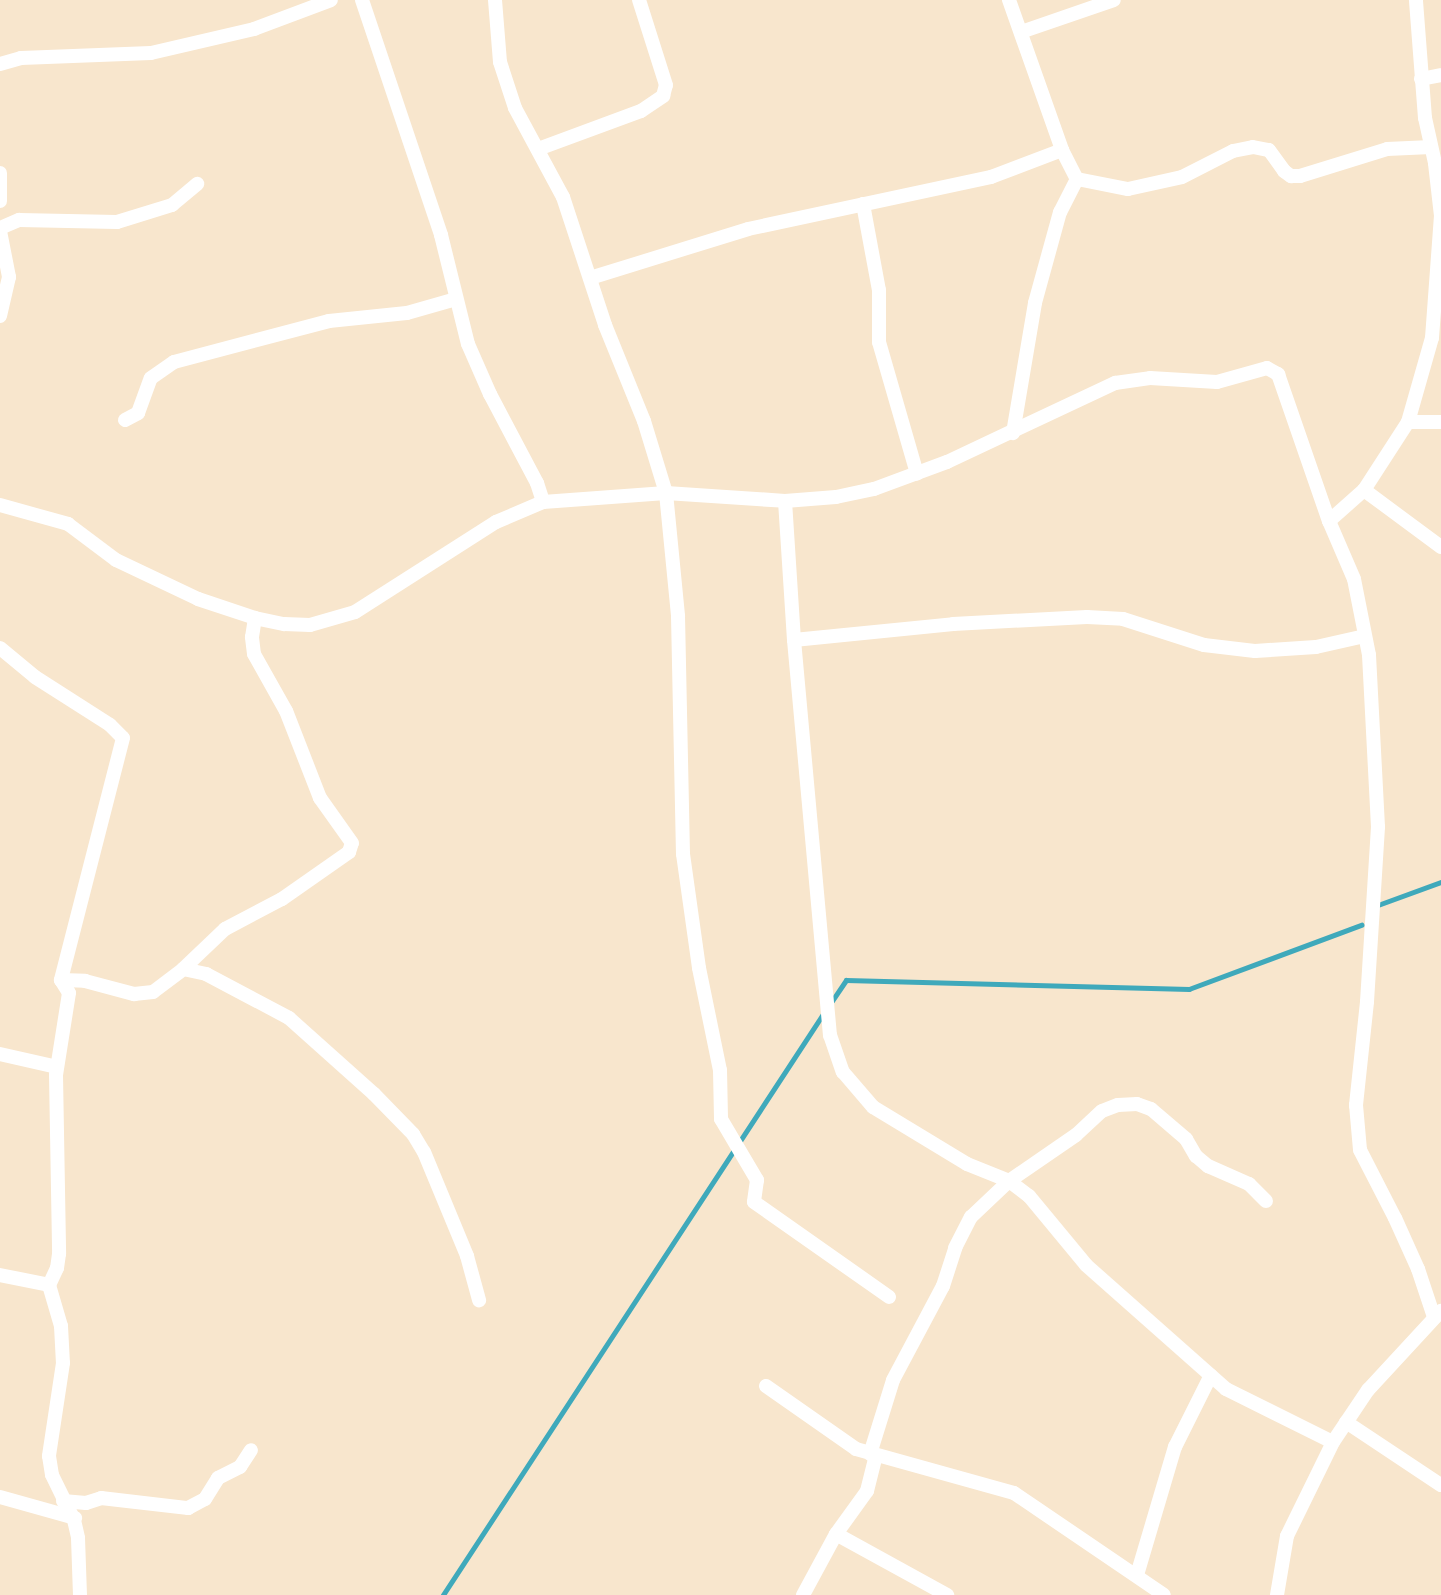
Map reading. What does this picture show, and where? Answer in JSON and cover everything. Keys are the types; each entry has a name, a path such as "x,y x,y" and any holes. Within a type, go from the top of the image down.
{"street":[{"path":"0,64 21,58 151,53 254,29 331,0"},
{"path":"362,0 441,235 468,344 490,394 537,482 543,502"},
{"path":"495,0 500,62 523,127 538,149 563,197 590,278 644,421 666,493 678,630 683,855 699,968 720,1070 722,1119 757,1180 754,1202 889,1297"},
{"path":"538,149 558,139 619,120 657,103 663,96 666,85 639,0"},
{"path":"1009,0 1062,150 1077,178 1128,189 1182,177 1233,151 1253,147 1269,150 1284,171 1291,176 1300,176 1387,149 1431,147"},
{"path":"1021,32 1114,0"},
{"path":"1329,522 1364,490 1408,422 1420,384 1436,309 1441,216 1421,79 1416,0"},
{"path":"1421,79 1441,75"},
{"path":"590,278 748,229 991,177 1062,150"},
{"path":"0,173 0,201"},
{"path":"1013,433 1035,303 1060,212 1077,178"},
{"path":"0,316 9,276 0,230 19,220 117,222 172,205 197,184"},
{"path":"863,204 879,290 880,342 917,474"},
{"path":"125,420 138,413 151,378 174,362 329,321 407,313 456,299"},
{"path":"0,505 62,521 76,528 101,551 149,578 198,599 255,618 284,624 310,625 355,612 496,522 543,502 666,493 785,501 848,494 917,474 1013,433 1115,383 1183,377 1217,382 1266,368 1278,374 1329,522 1354,579 1365,636 1378,827 1366,1014 1356,1105 1360,1150 1407,1243 1437,1314 1368,1390 1333,1442 1287,1536 1277,1595"},
{"path":"1408,422 1441,422"},
{"path":"1364,490 1441,547"},
{"path":"785,501 794,640 830,1035 844,1072 873,1107 967,1164 1009,1181 1045,1213 1086,1265 1242,1399 1333,1442"},
{"path":"794,640 979,622 1087,617 1123,619 1204,645 1255,651 1316,648 1365,636"},
{"path":"61,980 85,981 144,994 153,992 183,969 225,929 282,899 343,857 352,844 320,798 286,711 254,654 251,637 255,618"},
{"path":"0,648 35,677 110,725 123,738 61,980 69,993 57,1067 59,1254 57,1269 49,1285 61,1326 63,1363 49,1456 52,1475 74,1520 80,1595"},
{"path":"183,969 213,977 289,1018 374,1094 413,1134 424,1152 467,1255 478,1300"},
{"path":"0,1054 57,1067"},
{"path":"803,1595 836,1534 867,1491 873,1455 893,1380 943,1286 954,1248 971,1217 1009,1181 1076,1135 1102,1111 1118,1105 1137,1104 1151,1109 1186,1139 1196,1156 1208,1166 1249,1184 1266,1201"},
{"path":"0,1275 49,1285"},
{"path":"1137,1575 1175,1447 1211,1375"},
{"path":"766,1386 856,1449 1014,1493 1164,1595"},
{"path":"1346,1422 1441,1485"},
{"path":"63,1501 86,1503 101,1498 173,1507 196,1505 205,1499 218,1478 240,1467 251,1450"},
{"path":"0,1497 74,1520"},
{"path":"74,1520 86,1503"},
{"path":"836,1534 947,1595"}],"waterway":[{"path":"1378,905 1441,882"},
{"path":"832,1001 846,980 1189,989 1361,925"},
{"path":"443,1595 823,1014"}]}
